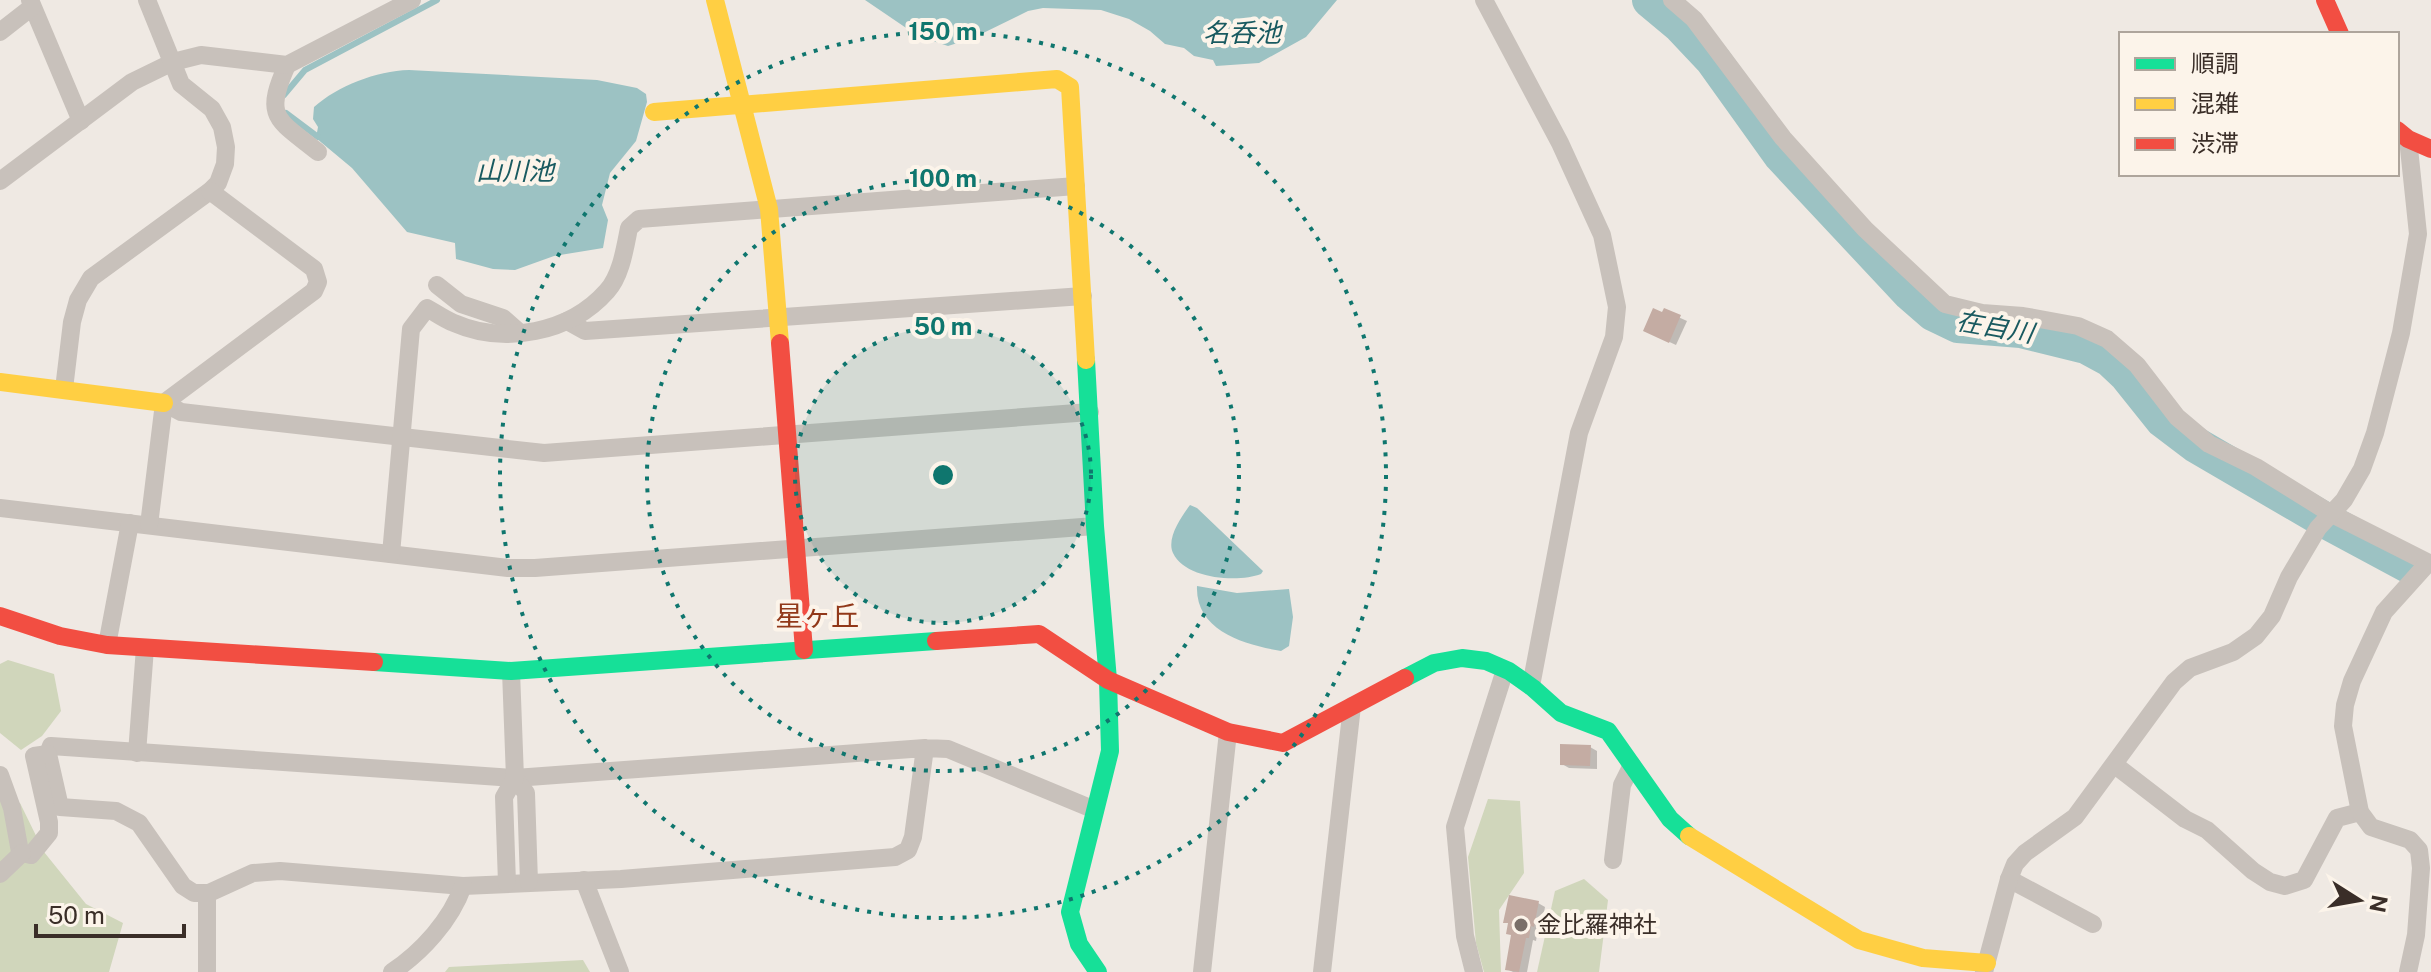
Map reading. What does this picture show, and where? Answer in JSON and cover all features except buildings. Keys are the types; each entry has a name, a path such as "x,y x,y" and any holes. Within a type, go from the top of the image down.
{"street":[{"path":"64,389 72,322 78,300 91,278 210,191 218,183 225,164 222,127 212,109 181,84 147,0"},
{"path":"0,181 132,82 173,62 201,55 287,65 412,0"},
{"path":"715,0 769,209 804,650"},
{"path":"1484,0 1560,143 1602,235 1617,307 1614,337 1579,433 1531,686"},
{"path":"1672,0 1694,19 1785,141 1865,229 1945,304 1982,313 2023,316 2078,326 2107,339 2137,365 2177,417 2209,444 2256,467 2330,513 2430,564 2384,612 2352,681 2343,726 2360,812 2371,827 2410,840 2419,850 2421,868 2416,935 2408,972"},
{"path":"2325,0 2339,32"},
{"path":"0,32 31,4 81,121"},
{"path":"287,65 273,104 277,117 318,152"},
{"path":"654,112 1057,79 1070,87 1110,751 1070,912 1074,936 1085,958 1098,972"},
{"path":"2402,134 2431,149"},
{"path":"0,616 60,636 107,645 511,671 1039,634 1108,680 1228,732 1283,743 1434,663 1454,657 1480,657 1531,686 1561,713 1596,723 1608,731 1670,819 1695,842 1859,940 1923,958 1985,967 2015,864 2025,853 2075,817 2174,682 2190,668 2233,652 2256,636 2272,616 2289,577 2330,513 2344,500 2362,469 2422,266 2402,134"},
{"path":"391,554 411,329 427,308 454,323 480,331 508,334 541,330 567,321 609,290 625,249 629,228 639,219 1076,186"},
{"path":"107,645 139,524 164,403 314,291 318,282 314,269 210,191"},
{"path":"437,285 461,304 503,318 520,333"},
{"path":"567,321 585,331 1083,296"},
{"path":"0,382 164,403 181,412 544,453 1090,412"},
{"path":"0,508 508,568 1095,526"},
{"path":"137,753 145,648"},
{"path":"1474,972 1465,936 1455,827 1505,670"},
{"path":"507,883 504,797 515,778 511,671"},
{"path":"1322,972 1352,706"},
{"path":"1202,972 1228,732"},
{"path":"925,748 913,837 908,850 895,857 463,886 280,871 253,873 207,893 194,893 183,886 139,823 116,811 60,807 48,754 51,746 515,778 925,748 948,749 1095,810"},
{"path":"22,853 31,855 49,833 34,756 48,754"},
{"path":"1613,860 1622,785 1632,765"},
{"path":"2115,765 2185,819 2207,830 2253,871 2270,882 2285,886 2304,880 2337,818 2360,812"},
{"path":"0,775 12,808 22,853"},
{"path":"515,778 526,793 529,882"},
{"path":"0,874 22,853"},
{"path":"2009,879 2093,924"},
{"path":"584,880 620,972"},
{"path":"392,972 440,928 463,886"},
{"path":"207,893 207,972"}],"green space":[{"path":"8,660 54,674 61,711 42,736 21,750 0,733 0,664"},
{"path":"0,797 20,803 44,852 86,904 123,923 109,972 0,972"},
{"path":"1488,799 1520,801 1524,873 1499,910 1501,972 1484,972 1476,943 1468,857"},
{"path":"1584,879 1608,900 1599,972 1537,972 1555,891"},
{"path":"583,960 590,972 445,972 449,967"}],"water":[{"name":"名呑池","path":"865,0 1337,0 1306,37 1259,63 1216,66 1213,60 1165,44 1129,19 1101,10 1043,8 1028,11 973,38 948,46 918,36"},
{"name":"山川池","path":"409,70 597,80 637,88 646,94 647,102 636,141 610,173 602,205 608,220 603,248 554,256 515,270 493,269 456,259 455,243 407,232 352,168 316,138 318,127 313,119 314,107 346,86 384,73"},
{"path":"1190,505 1197,508 1263,571 1261,574 1239,578 1213,577 1179,562 1171,547 1172,541"},
{"path":"1197,586 1237,593 1289,589 1293,617 1289,646 1281,651 1252,645 1225,633 1204,614"}],"waterway":[{"path":"284,95 305,70 437,0"},
{"name":"在自川","path":"1650,0 1680,25 1713,60 1781,155 1910,293 1933,313 1958,325 2021,330 2086,346 2110,359 2163,420 2196,445 2408,565"},
{"path":"286,113 318,137"}],"traffic: fast":[{"path":"1086,360 1110,751 1070,912 1079,944 1098,972"},
{"path":"374,662 511,671 936,641"},
{"path":"1405,678 1434,663 1462,658 1486,661 1509,671 1561,713 1608,731 1670,819 1689,836"}],"traffic: slow":[{"path":"715,0 769,209 780,343"},
{"path":"654,112 1057,79 1070,87 1086,360"},
{"path":"0,382 164,403"},
{"path":"1689,836 1859,940 1923,958 1987,963"}],"traffic: jam":[{"path":"2325,0 2339,32"},
{"path":"2399,132 2431,149"},
{"path":"780,343 804,650"},
{"path":"0,616 60,636 107,645 374,662"},
{"path":"936,641 1039,634 1108,680 1228,732 1283,743 1405,678"}],"place":[{"name":"金比羅神社","path":"1521,925"}],"district":[{"name":"星ヶ丘","path":"817,616"}]}
